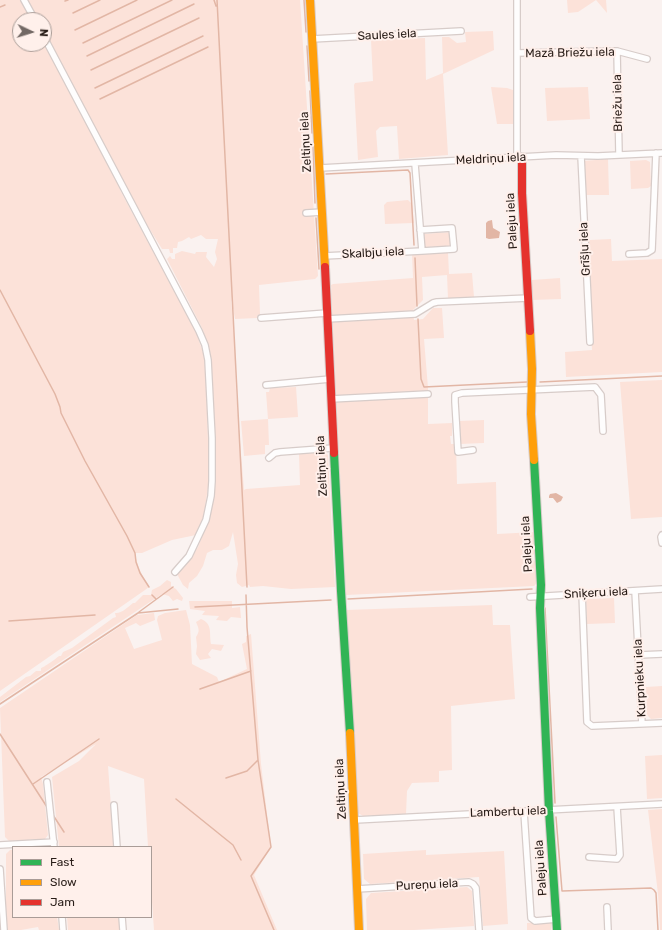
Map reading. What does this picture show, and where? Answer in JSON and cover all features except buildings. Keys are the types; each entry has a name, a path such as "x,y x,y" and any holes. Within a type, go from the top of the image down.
{"street":[{"path":"24,0 31,12"},
{"name":"Zeltiņu iela","path":"310,0 341,591 348,686 359,930"},
{"name":"Paleju iela","path":"517,0 520,157 532,370 531,414 541,585 549,811 558,930"},
{"name":"Saules iela","path":"312,39 461,31"},
{"name":"Mazā Briežu iela","path":"517,53 616,51 647,59"},
{"name":"Briežu iela","path":"616,51 619,154"},
{"path":"52,52 199,331 207,352 212,438 211,496 206,520 189,556 175,572"},
{"name":"Meldriņu iela","path":"320,168 415,164 556,155 598,156 662,152"},
{"path":"629,254 647,253 652,250 656,153"},
{"name":"Grīšļu iela","path":"580,156 590,342"},
{"name":"Skalbju iela","path":"415,164 422,251"},
{"path":"306,213 322,212"},
{"name":"Skalbju iela","path":"324,256 454,249 452,228 420,230"},
{"path":"261,318 415,314 437,302 529,298"},
{"path":"266,385 330,379"},
{"path":"473,450 458,452 455,395 462,393 595,387 601,394 603,431"},
{"path":"331,399 428,394"},
{"path":"268,458 275,453 280,452 334,448"},
{"path":"662,535 662,543"},
{"name":"Sniķeru iela","path":"530,597 662,589"},
{"name":"Kurpnieku iela","path":"582,593 588,722 592,726 642,724 635,591"},
{"path":"638,655 662,654"},
{"path":"642,724 662,723"},
{"path":"0,845 54,844 47,782"},
{"name":"Lambertu iela","path":"354,820 662,804"},
{"path":"114,805 117,846"},
{"path":"589,857 617,859 620,855 617,807"},
{"path":"524,812 531,918 535,921 556,919"},
{"path":"0,869 4,930"},
{"name":"Pureņu iela","path":"358,889 470,882 474,884 476,888 478,930"},
{"path":"607,908 608,930"},
{"path":"62,918 63,930"},
{"path":"122,918 123,930"}],"shaded area":[{"path":"0,0 300,0 318,276 315,279 259,285 260,314 257,318 235,319 231,297 235,347 236,391 244,490 300,485 299,454 325,452 328,455 335,587 291,589 263,586 250,587 249,585 242,587 237,583 236,575 238,564 233,532 229,546 222,550 213,550 207,553 203,566 197,576 189,583 188,589 183,585 177,574 189,561 198,547 208,522 215,483 211,358 203,330 167,259 170,256 172,259 175,259 175,254 182,251 195,254 196,252 207,252 206,257 214,267 217,259 215,252 218,239 206,239 201,235 191,239 189,237 178,242 177,248 173,248 173,253 170,253 169,249 162,249 123,186 120,190 196,332 206,361 209,481 203,520 196,535 172,540 142,553 135,553 140,570 149,587 0,691"},
{"path":"567,0 596,0 578,12 568,13"},
{"path":"596,0 606,0 607,13"},
{"path":"493,31 494,50 443,74 448,155 399,159 397,126 380,127 376,131 378,157 358,160 354,85 355,83 373,81 371,40 425,38 426,80 443,73 442,37 449,37 457,43 466,42 465,32"},
{"path":"491,87 513,90 514,124 497,124"},
{"path":"588,87 590,119 547,121 545,88"},
{"path":"608,159 609,195 586,195 583,161"},
{"path":"646,160 650,162 651,186 648,188 631,189 630,161"},
{"path":"408,200 412,204 414,223 385,224 384,205 387,202"},
{"path":"492,220 493,228 500,232 499,238 486,238 486,223"},
{"path":"450,232 450,246 425,247 424,234"},
{"path":"611,239 612,261 662,259 662,372 566,377 565,352 592,350 587,243 590,240"},
{"path":"448,253 449,274 472,273 474,297 448,299 447,275 422,277 423,300 413,310 414,320 423,319 433,308 442,308 444,338 424,339 428,388 428,424 452,423 452,436 450,436 451,444 456,444 457,484 496,482 497,534 535,532 535,553 532,556 533,560 536,562 537,583 534,586 346,595 331,285 413,278 412,254"},
{"path":"560,278 561,299 532,300 532,280"},
{"path":"662,380 662,517 631,519 620,382"},
{"path":"296,387 298,417 268,419 266,392 269,392 270,388"},
{"path":"268,419 269,445 265,445 265,454 244,456 241,421"},
{"path":"484,420 484,443 460,444 459,421"},
{"path":"556,493 563,497 561,501 557,503 553,498 549,498 550,494"},
{"path":"167,580 171,582 171,586 176,589 183,598 182,601 177,599 173,601 169,596 162,594 0,702 0,697 26,677 30,676 36,671 41,671 41,668 61,656 63,652 72,648 116,617 115,613 124,610 135,603 143,595 151,595 152,590"},
{"path":"614,598 615,623 587,624 586,599"},
{"path":"189,601 232,601 232,608 240,607 241,618 231,617 227,621 216,620 219,616 202,615 205,611 190,609"},
{"path":"492,605 493,625 510,625 515,699 451,706 452,770 439,771 439,782 412,783 407,791 406,814 363,816 358,813 356,808 346,610"},
{"path":"186,610 190,625 192,664 217,677 219,682 247,669 242,644 246,642 246,636 251,634 261,764 271,847 254,875 277,930 154,930 152,902 152,846 148,846 144,779 108,766 114,846 59,846 52,777 79,761 96,744 41,777 48,835 45,839 9,841 5,837 0,708 137,615 154,613 155,620 140,626 136,623 125,628 134,649 162,640 157,620 158,616 165,613"},
{"path":"201,619 209,626 211,644 224,645 221,651 212,649 208,654 211,658 200,660 196,654 196,637 199,630 196,622"},
{"path":"662,686 662,718 651,719 647,715 646,687"},
{"path":"662,755 662,798 647,799 645,756"},
{"path":"662,809 662,930 660,930 658,894 648,810"},
{"path":"12,850 12,918 57,918 59,930 39,930 38,927 21,930 6,930 6,854"},
{"path":"426,850 426,855 504,851 508,924 483,926 479,877 370,884 364,879 363,854"},
{"path":"467,887 472,891 474,926 414,930 367,930 366,899 371,893"},
{"path":"67,918 119,918 120,930 68,930"},
{"path":"551,922 551,930 527,930 527,923"}],"waterway":[{"path":"73,13 100,0"},
{"path":"75,30 137,0"},
{"path":"83,43 172,0"},
{"path":"214,0 216,6"},
{"path":"217,0 247,587"},
{"path":"304,0 306,32"},
{"path":"87,56 194,4"},
{"path":"0,7 5,5"},
{"path":"91,70 199,18"},
{"path":"95,88 203,36"},
{"path":"307,46 309,81"},
{"path":"100,99 208,47"},
{"path":"310,91 312,133"},
{"path":"313,145 315,203"},
{"path":"326,174 408,170 410,173 414,245"},
{"path":"316,218 319,269"},
{"path":"415,258 417,306"},
{"path":"0,290 55,394 61,413 85,461 127,536 135,553 136,562 140,573 149,587"},
{"path":"418,319 421,379 424,387 527,382"},
{"path":"540,382 662,376"},
{"path":"139,612 173,587"},
{"path":"348,599 532,589"},
{"path":"152,595 156,599"},
{"path":"246,595 247,627 258,760 271,847 251,876 274,930"},
{"path":"195,607 331,600"},
{"path":"545,608 555,803"},
{"path":"0,704 138,613 178,609"},
{"path":"9,621 95,615"},
{"path":"200,689 251,671"},
{"path":"0,734 47,807"},
{"path":"33,784 99,739"},
{"path":"226,778 247,771 258,760"},
{"path":"176,799 233,845 241,860"},
{"path":"53,815 64,832"},
{"path":"556,817 562,891 651,888 656,893 658,930"}],"traffic: fast":[{"path":"334,453 350,733"},
{"path":"534,460 541,585 540,608 549,811 557,930"}],"traffic: slow":[{"path":"310,0 325,267"},
{"path":"530,331 532,369 531,414 534,460"},
{"path":"350,733 359,930"}],"traffic: jam":[{"path":"522,157 522,193 530,331"},
{"path":"325,267 334,453"}]}
